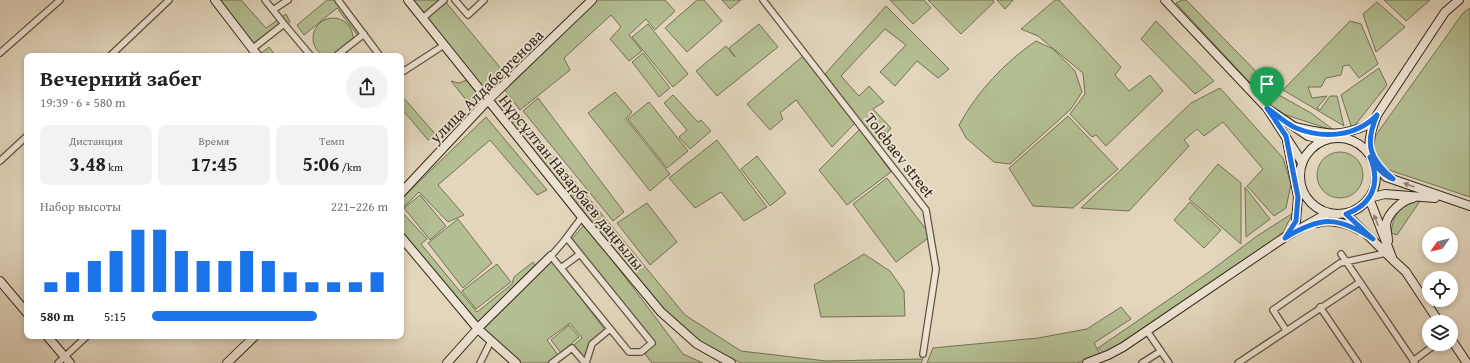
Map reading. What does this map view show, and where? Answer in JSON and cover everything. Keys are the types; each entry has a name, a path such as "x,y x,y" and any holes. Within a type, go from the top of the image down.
{"main road":[{"path":"215,0 255,53"},
{"name":"Нұрсұлтан Назарбаев даңғылы","path":"408,0 640,288 673,324 697,344 731,363"},
{"name":"улица Алдабергенова","path":"404,190 488,100 592,0"},
{"path":"1165,0 1267,108 1302,162"},
{"path":"1353,141 1369,127 1445,12 1459,0"},
{"path":"1267,108 1308,136 1325,140"},
{"path":"1295,128 1326,134 1337,134 1348,133 1369,127"},
{"path":"1088,363 1108,355 1147,331 1285,238 1298,225 1328,214 1346,214 1355,211 1369,198 1374,189 1376,178 1375,167 1370,157 1368,143 1369,127"},
{"path":"1369,127 1372,153 1378,166 1393,179"},
{"path":"1286,136 1298,197 1298,225"},
{"path":"1328,214 1316,208 1306,198 1301,187 1299,174 1302,162 1307,152 1315,145 1325,140 1334,138 1353,141 1363,148 1386,177 1446,199 1470,206"},
{"path":"1369,198 1385,194 1446,199"},
{"path":"1390,255 1386,225 1389,217 1403,202 1422,197"},
{"path":"1298,225 1306,198"},
{"path":"1369,198 1390,255"},
{"path":"1346,214 1406,272 1434,315"},
{"path":"1298,225 1324,221 1353,226 1373,239"},
{"path":"404,241 478,329 516,363"},
{"path":"447,363 478,329 551,256"},
{"path":"0,280 24,309"},
{"path":"48,339 64,361"},
{"path":"227,363 252,339"},
{"path":"1458,350 1467,363"}],"street":[{"path":"0,53 60,0"},
{"path":"113,53 169,0"},
{"path":"265,0 308,53"},
{"path":"273,10 288,0"},
{"path":"338,0 378,53"},
{"path":"423,18 444,0"},
{"path":"454,0 468,15 484,0"},
{"name":"Tolebaev street","path":"763,0 926,210 936,269 923,354"},
{"path":"252,49 284,24"},
{"path":"340,53 364,34"},
{"path":"404,71 444,45"},
{"path":"0,162 24,139"},
{"path":"567,238 652,343 641,352 629,352 551,256 567,238 582,217"},
{"path":"561,268 580,254"},
{"path":"1341,254 1414,362 1427,351"},
{"path":"1286,330 1273,310 1340,263 1390,255"},
{"path":"1238,363 1320,307 1360,282"},
{"path":"1320,307 1358,363"},
{"path":"552,363 572,348 585,363 592,344 610,329"},
{"path":"1147,331 1169,363"},
{"path":"64,361 84,339"},
{"path":"480,363 491,340"},
{"path":"1142,363 1161,351"}],"green space":[{"path":"217,0 241,0 266,28 286,14 290,22 257,50"},
{"path":"327,0 336,0 339,4 343,1 368,34 361,40 337,8 304,35 297,25"},
{"path":"412,0 444,0 508,77 489,95"},
{"path":"597,0 665,0 675,11 655,30 646,19 629,35 642,51 629,61 610,39 621,27 611,15 564,58 570,70 520,110 504,89"},
{"path":"697,0 704,0 722,21 687,52 665,28"},
{"path":"722,0 741,0 730,9"},
{"path":"890,0 924,0 931,8 913,24"},
{"path":"928,0 993,0 994,2 961,34"},
{"path":"997,0 1013,0 1005,9"},
{"path":"1055,0 1059,0 1121,67 1115,75 1129,91 1150,75 1163,91 1106,146 1096,135 1092,137 1070,114 1085,94 1083,73 1038,36 1021,29"},
{"path":"1186,0 1279,95 1311,113 1335,131 1277,112 1176,3"},
{"path":"1384,0 1430,0 1406,21"},
{"path":"1377,2 1405,27 1376,52 1363,14"},
{"path":"886,6 949,69 938,78 917,61 895,86 880,72 906,45 885,29 841,76 859,96 869,86 884,102 873,109 891,128 878,144 825,74"},
{"path":"1470,8 1470,197 1386,169 1375,157 1373,148 1376,135 1463,13"},
{"path":"333,18 347,24 353,38 351,45 346,53 320,53 315,45 313,38 319,24"},
{"path":"1156,21 1214,81 1195,94 1141,39"},
{"path":"1350,21 1361,24 1378,64 1359,78 1349,65 1343,66 1341,75 1326,78 1321,87 1308,87 1312,98 1327,96 1317,108 1320,110 1330,96 1337,96 1344,126 1283,90"},
{"path":"648,24 688,74 673,87 632,37"},
{"path":"759,24 778,47 717,96 696,71 726,46 735,57 729,48"},
{"path":"1036,41 1053,49 1075,71 1082,92 1071,109 1010,164 994,162 966,138 959,125 974,101 993,78 1013,58"},
{"path":"269,47 274,53 261,53"},
{"path":"643,53 670,88 659,97 632,62"},
{"path":"803,56 855,123 832,147 796,100 780,113 783,119 770,130 747,104"},
{"path":"1379,68 1387,85 1352,129 1341,95"},
{"path":"467,80 485,101 475,111 451,81 459,83"},
{"path":"1220,88 1283,158 1291,184 1286,208 1274,216 1247,186 1263,169 1223,122 1204,136 1197,129 1184,140 1189,146 1129,211 1081,208 1191,103"},
{"path":"615,92 632,112 626,119 670,174 650,191 588,113"},
{"path":"673,95 698,122 701,120 711,131 690,149 679,137 687,130 664,103"},
{"path":"404,98 437,136 428,140 404,112"},
{"path":"506,98 685,315 741,351 826,361 923,359 921,363 741,363 700,343 646,295 493,102"},
{"path":"538,98 624,212 613,221 523,111"},
{"path":"649,102 688,151 667,168 628,119"},
{"path":"1068,116 1118,169 1073,208 1033,206 1009,168"},
{"path":"486,117 547,190 537,195 490,140 438,185 464,215 448,222 419,192 404,207 404,196"},
{"path":"860,129 891,172 847,205 819,170"},
{"path":"717,140 767,207 744,221 721,192 695,208 669,178"},
{"path":"1335,152 1345,152 1353,156 1359,162 1363,170 1363,180 1359,188 1353,194 1345,198 1335,198 1327,194 1321,188 1317,180 1317,170 1321,162 1327,156"},
{"path":"757,156 786,193 770,206 741,169"},
{"path":"1218,164 1241,183 1241,244 1189,199"},
{"path":"887,178 931,236 896,262 853,204"},
{"path":"1245,187 1270,219 1246,237"},
{"path":"420,195 446,226 430,240 404,208"},
{"path":"1412,200 1420,201 1397,235 1391,233 1393,222 1397,214 1403,206"},
{"path":"1190,202 1221,230 1204,248 1174,220"},
{"path":"647,203 677,242 650,265 617,223"},
{"path":"1293,213 1280,238 1105,354 1098,348 1209,272 1257,236"},
{"path":"404,214 427,239 421,244 477,312 512,284 514,277 533,262 536,266 477,324 404,235"},
{"path":"458,219 492,263 463,288 428,243"},
{"path":"585,224 683,354 703,363 652,363 645,354 654,344 571,240"},
{"path":"864,254 890,271 904,291 905,316 821,317 814,285"},
{"path":"551,259 605,330 590,343 584,358 574,345 582,338 570,323 547,340 558,355 548,363 520,363 482,328"},
{"path":"497,264 511,282 476,309 462,291"},
{"path":"1121,307 1131,319 1094,343 1101,356 1077,363 927,363 933,348 1038,338 1087,329"},
{"path":"569,325 579,337 561,353 551,340"}],"route":[{"path":"1267,108 1295,128 1326,134 1348,133 1368,125 1377,115 1371,129 1372,153 1378,166 1393,179 1386,177 1370,157 1375,167 1376,178 1374,189 1363,206 1346,214 1373,239 1353,226 1324,221 1299,229 1285,238 1296,221 1298,215 1298,197 1286,136 1267,108"}]}
